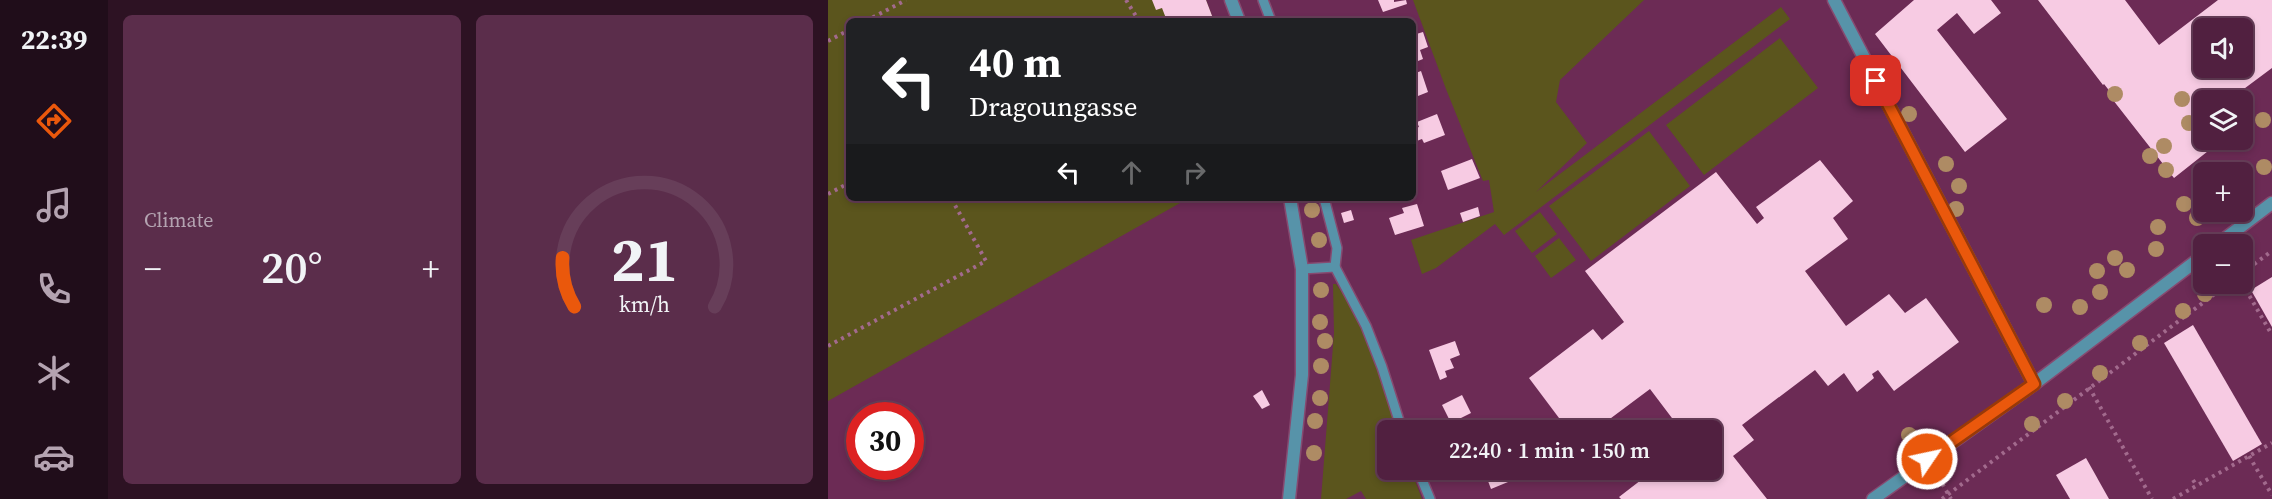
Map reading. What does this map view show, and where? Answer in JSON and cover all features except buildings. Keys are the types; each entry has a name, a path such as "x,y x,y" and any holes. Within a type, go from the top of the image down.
{"street":[{"path":"1231,0 1238,18"},
{"path":"1834,0 2034,384"},
{"path":"1290,499 1302,375 1302,269 1291,201"},
{"path":"2231,234 2272,203"},
{"path":"1873,499 2034,384 2193,263"}],"lane":[{"path":"1263,0 1270,18"},
{"path":"1325,201 1337,248 1335,267 1366,326 1399,420"},
{"path":"1302,269 1335,267"},
{"path":"1422,480 1430,499"}],"path":[{"path":"872,18 906,0"},
{"path":"1126,0 1137,18"},
{"path":"828,41 846,32"},
{"path":"828,194 846,185"},
{"path":"828,346 986,261 953,201"},
{"path":"2253,265 2272,251"},
{"path":"1942,499 1950,497 2089,387 2215,294"},
{"path":"2248,294 2272,335"},
{"path":"2089,387 2152,499"},
{"path":"2173,499 2272,443"},
{"path":"2249,456 2272,495"},
{"path":"1927,459 1950,497"},
{"path":"2193,480 2197,486"}],"shaded area":[{"path":"828,0 1206,0 1213,18 846,18 846,201 1184,201 828,401"},
{"path":"1413,0 1644,0 1560,80 1556,102 1587,143 1536,192 1781,7 1790,19 1504,235 1495,224 1436,268 1422,274 1411,240 1494,212 1489,180 1483,181"},
{"path":"1780,38 1818,88 1704,175 1666,125"},
{"path":"1649,131 1690,186 1591,261 1549,206"},
{"path":"1540,212 1557,234 1532,253 1515,231"},
{"path":"1559,238 1576,260 1551,278 1535,256"},
{"path":"1333,284 1336,284 1365,336 1395,420 1377,420 1377,480 1415,480 1422,499 1366,499 1361,491 1346,499 1321,499 1334,333"}],"route":[{"path":"1876,81 2034,384 1927,459"}]}
